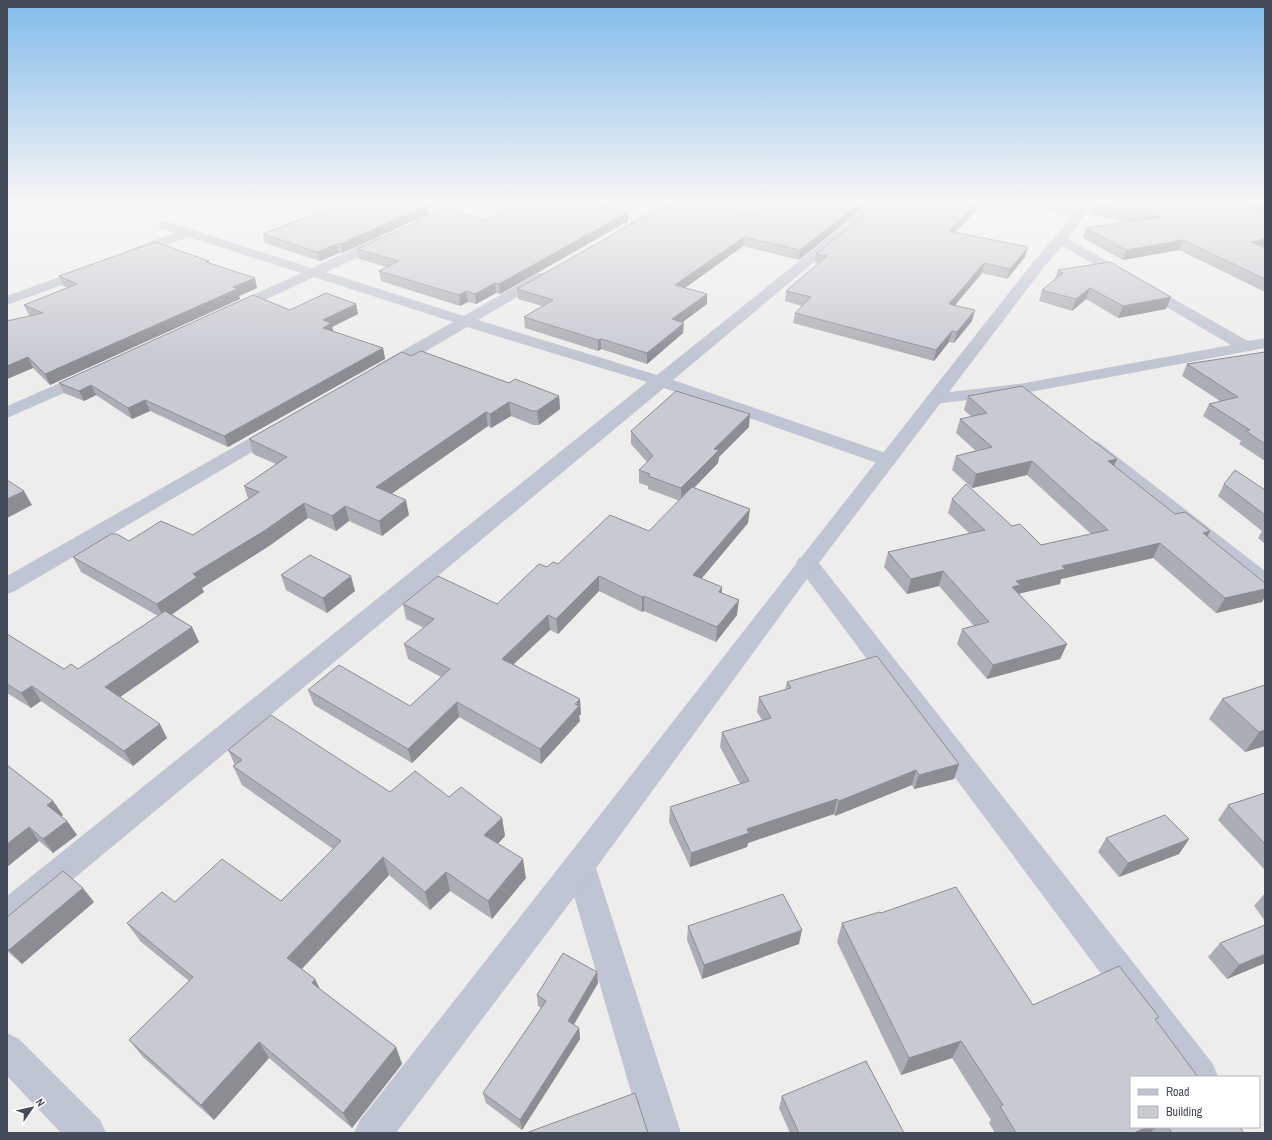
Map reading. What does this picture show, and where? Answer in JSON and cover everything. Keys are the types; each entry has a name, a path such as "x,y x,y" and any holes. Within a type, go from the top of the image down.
{"street":[{"path":"119,259 131,254"},
{"path":"256,254 660,381 887,460"},
{"path":"221,315 354,254"},
{"path":"7,915 816,254"},
{"path":"373,1133 580,865 807,563 1048,254"},
{"path":"1088,254 1246,347"},
{"path":"7,301 104,264"},
{"path":"370,377 560,267"},
{"path":"934,399 1019,389 1265,343"},
{"path":"7,413 100,371"},
{"path":"1019,389 1037,404"},
{"path":"7,586 294,420"},
{"path":"1074,433 1265,582"},
{"path":"807,563 1199,1076"},
{"path":"580,865 662,1133"},
{"path":"7,1050 87,1133"}],"building":[{"path":"121,254 190,254 209,261 206,262 255,278 233,287 237,289 45,374 28,357 7,366 7,321 43,313 24,305 77,284 59,276"},
{"path":"375,254 552,254 499,284 495,283 475,294 466,291 459,295 379,271 399,261"},
{"path":"578,254 719,254 675,285 707,294 672,319 684,323 647,353 601,339 598,340 524,317 553,300 517,289"},
{"path":"817,254 1022,254 1010,269 984,263 949,304 975,310 957,332 952,331 936,350 795,313 811,297 786,291 827,256"},
{"path":"1213,254 1265,254 1265,279"},
{"path":"1110,262 1171,297 1123,306 1090,288 1076,299 1042,290 1063,273 1058,270"},
{"path":"326,293 356,304 323,320 331,323 323,328 383,348 224,436 145,400 128,408 91,385 79,391 59,383 253,295 290,310"},
{"path":"421,351 509,383 515,379 559,396 537,411 532,411 509,402 490,414 486,412 376,487 406,500 379,521 345,506 332,516 304,503 264,531 193,574 197,577 157,604 73,557 111,534 117,534 129,541 161,521 193,535 259,492 244,486 287,457 249,439 402,352 411,356"},
{"path":"1265,352 1265,444 1246,431 1250,430 1209,404 1238,397 1187,364"},
{"path":"1022,386 1117,459 1108,461 1175,514 1185,512 1210,531 1203,533 1265,583 1265,589 1225,598 1160,543 1062,566 1065,569 1016,581 1020,585 1012,587 1067,644 993,665 962,629 989,622 943,571 911,579 888,552 985,530 952,499 966,484 1012,526 1020,524 1041,545 1108,530 1032,461 976,474 956,456 992,447 960,419 987,413 968,396"},
{"path":"676,391 750,414 714,449 719,450 681,488 648,476 650,474 639,470 653,456 631,431"},
{"path":"1235,470 1265,490 1265,515 1224,484"},
{"path":"7,480 24,491 7,499"},
{"path":"692,487 750,509 693,575 722,587 719,592 739,600 717,627 644,596 642,597 599,576 556,619 548,615 502,659 580,699 575,704 579,706 540,749 457,702 408,749 308,690 339,665 410,706 450,669 404,644 434,619 403,604 438,576 497,604 539,564 547,567 553,562 558,564 610,515 649,531"},
{"path":"310,555 351,576 323,598 281,575"},
{"path":"165,611 192,627 105,687 160,724 124,751 32,686 21,693 7,684 7,634 64,669 71,664 78,669"},
{"path":"877,656 959,764 919,775 916,770 839,801 837,799 747,829 749,833 691,853 670,807 749,781 722,732 771,718 759,697 791,688 787,682"},
{"path":"1265,685 1265,730 1259,732 1222,699"},
{"path":"271,715 390,792 415,771 449,797 461,787 502,818 484,835 523,859 488,901 446,872 425,892 383,857 287,958 315,979 312,983 396,1047 343,1113 259,1042 201,1105 129,1040 193,977 127,923 162,892 175,902 222,859 281,901 341,841 233,766 242,760 228,750"},
{"path":"7,765 53,801 47,805 67,821 43,839 29,827 7,844"},
{"path":"1265,793 1265,844 1228,805"},
{"path":"1165,815 1189,839 1128,863 1106,838"},
{"path":"63,871 83,888 9,950 7,948 7,917"},
{"path":"956,887 1033,1005 1119,966 1159,1017 1155,1019 1197,1076 1130,1076 1130,1128 1145,1128 1134,1133 1016,1133 1000,1106 1003,1105 961,1041 909,1058 842,923 880,912 881,913"},
{"path":"783,894 802,930 704,965 688,926"},
{"path":"1265,925 1265,954 1239,965 1220,943"},
{"path":"563,953 597,972 568,1021 579,1028 520,1120 483,1093 546,1001 537,995"},
{"path":"866,1061 904,1133 799,1133 782,1096"},
{"path":"635,1093 648,1133 526,1133"},
{"path":"1169,1128 1241,1128 1244,1133 1172,1133"}]}
